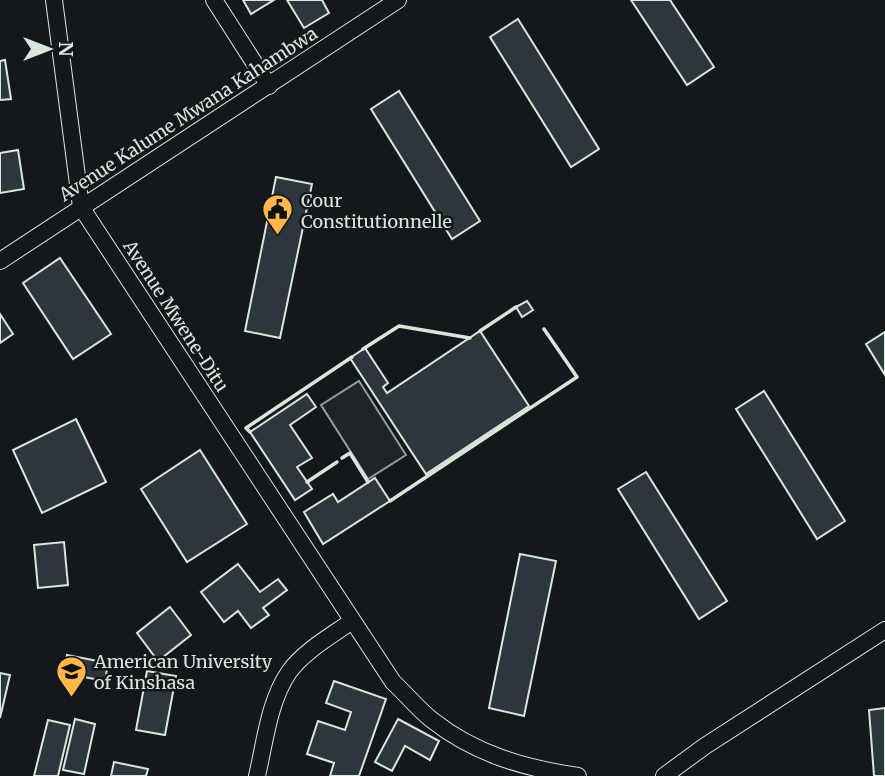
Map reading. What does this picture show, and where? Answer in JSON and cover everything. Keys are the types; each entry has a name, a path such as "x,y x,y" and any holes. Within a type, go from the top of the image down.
{"street":[{"name":"Avenue Mwene-Ditu","path":"54,0 81,207 393,682 430,719 460,740 496,758 542,771 578,776"},
{"path":"214,0 269,86"},
{"name":"Avenue Kalume Mwana Kahambwa","path":"0,261 398,0"},
{"path":"257,776 278,692 290,671 311,650 352,621"},
{"path":"664,776 705,746 885,630"}],"shaded area":[{"path":"359,381 406,455 368,479 321,405"}],"building":[{"path":"243,0 274,0 251,14"},
{"path":"287,0 322,0 329,13 304,28"},
{"path":"631,0 670,0 714,67 687,85"},
{"path":"518,19 599,149 571,167 490,37"},
{"path":"5,60 11,99 0,100 0,61"},
{"path":"399,91 480,221 452,239 371,109"},
{"path":"18,150 24,189 0,193 0,153"},
{"path":"276,177 312,184 280,338 245,331"},
{"path":"60,258 111,334 73,359 23,283"},
{"path":"527,301 533,310 522,317 516,307"},
{"path":"0,314 13,334 0,343"},
{"path":"480,331 529,406 426,474 350,358 365,348 388,383 383,387 387,393"},
{"path":"885,332 885,375 866,344"},
{"path":"764,391 845,521 817,539 736,409"},
{"path":"307,394 316,407 290,425 312,458 297,467 312,489 295,500 250,432"},
{"path":"76,419 106,482 42,513 13,450"},
{"path":"200,450 247,524 187,562 141,489"},
{"path":"646,472 727,601 699,619 618,489"},
{"path":"375,478 390,501 323,544 304,512 333,494 338,502"},
{"path":"64,542 68,585 38,588 34,545"},
{"path":"520,554 556,561 524,716 489,708"},
{"path":"238,564 260,592 278,579 287,590 263,608 269,615 251,628 238,611 224,622 201,592"},
{"path":"170,607 191,635 158,661 137,633"},
{"path":"67,655 108,663 105,681 63,673"},
{"path":"147,671 176,676 165,735 136,730"},
{"path":"0,673 10,675 0,718"},
{"path":"334,681 386,699 359,776 330,776 334,763 307,754 318,721 345,730 351,712 326,703"},
{"path":"885,708 885,776 874,776 869,710"},
{"path":"75,719 95,724 84,774 63,770"},
{"path":"398,719 439,741 430,760 405,746 392,771 375,762"},
{"path":"48,720 70,725 58,776 34,776"},
{"path":"114,762 148,769 146,776 111,776"}],"wall":[{"path":"480,331 516,307"},
{"path":"363,349 399,326 470,338"},
{"path":"390,501 577,377 544,329"},
{"path":"250,432 246,428 352,357"},
{"path":"342,458 350,453 368,482"},
{"path":"307,482 337,462"}],"place":[{"name":"Cour Constitutionnelle","path":"278,237"},
{"name":"American University of Kinshasa","path":"71,698"}]}
